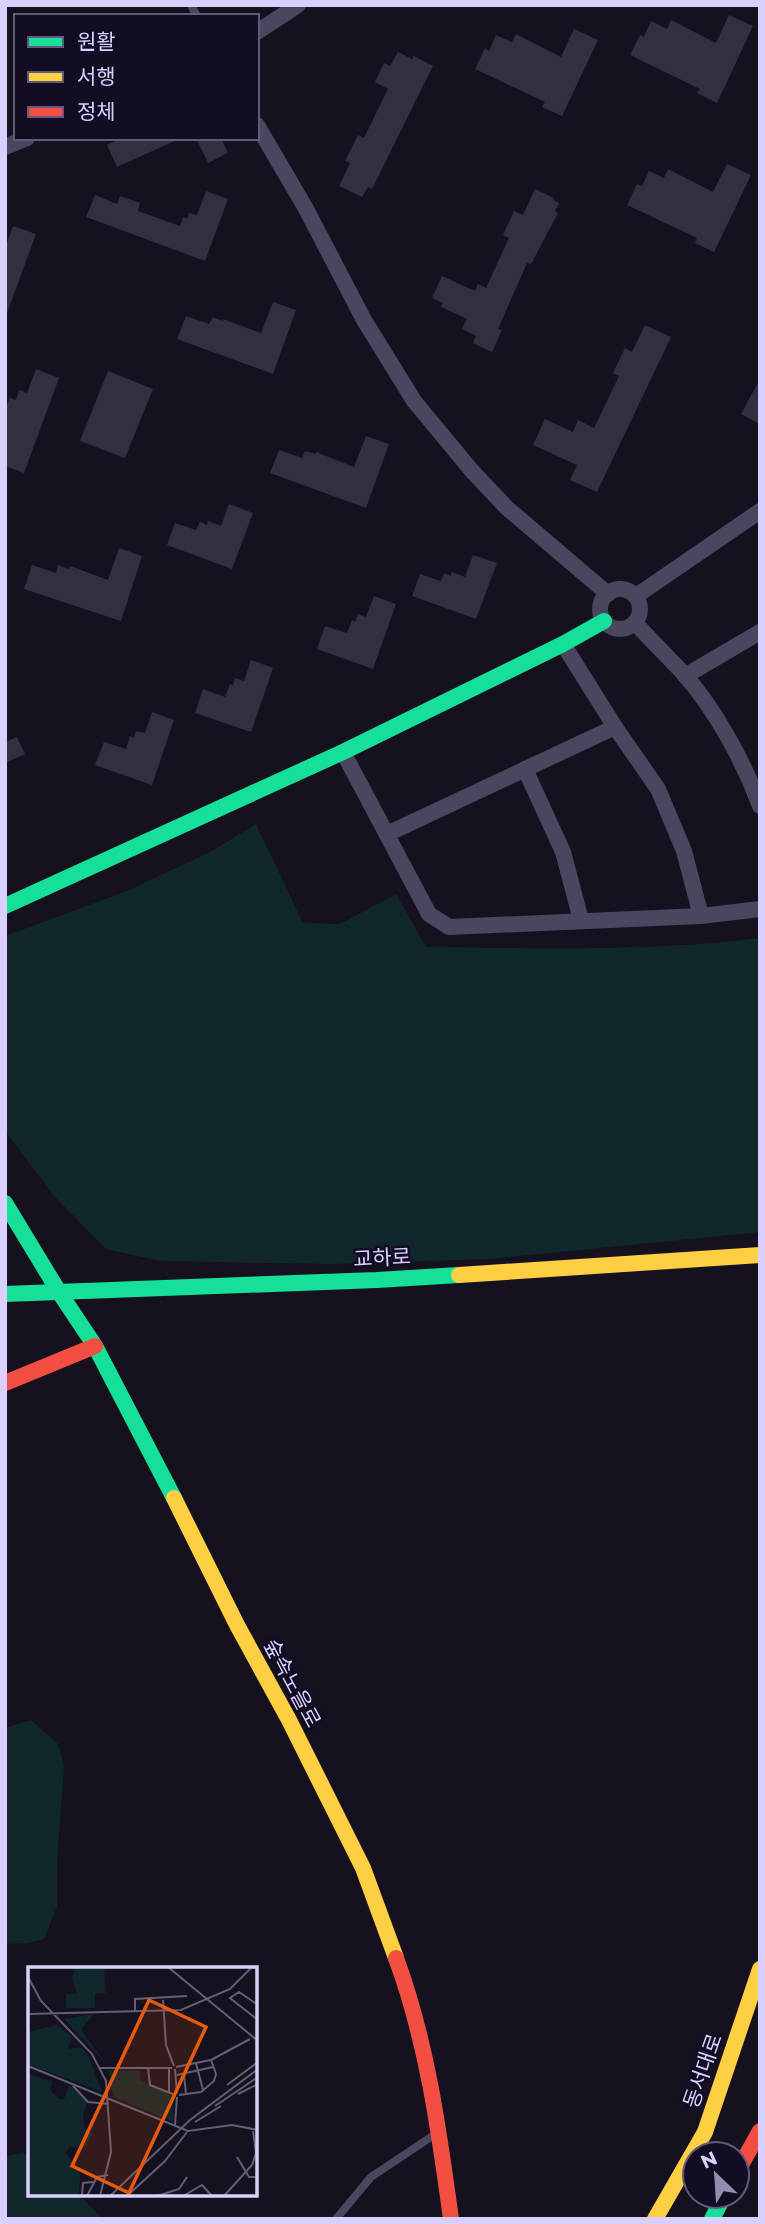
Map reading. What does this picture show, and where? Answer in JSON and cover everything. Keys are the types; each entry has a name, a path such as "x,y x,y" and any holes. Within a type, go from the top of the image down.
{"main road":[{"path":"5,906 343,752 563,644 604,621"},
{"name":"숲속노을로","path":"5,1203 95,1346 363,1868 404,1979 433,2092 451,2219"},
{"name":"교하로","path":"5,1294 377,1280 760,1255"},
{"path":"5,1383 95,1346"},
{"name":"동서대로","path":"655,2219 705,2132 760,1969"},
{"path":"751,2146 760,2130"}],"street":[{"path":"259,31 298,5"},
{"path":"259,128 305,207 364,320 414,401 506,508 608,594"},
{"path":"5,147 22,140"},
{"path":"636,596 760,511"},
{"path":"624,589 636,596 640,609 635,623 626,629 608,626 600,608 608,594 624,589"},
{"path":"635,623 685,676 728,737 760,806"},
{"path":"685,676 760,632"},
{"path":"563,644 658,789 684,852 701,916"},
{"path":"387,834 615,727"},
{"path":"343,752 429,914 449,927 701,916 760,909"},
{"path":"525,769 563,852 582,920"}],"lane":[{"path":"336,2219 370,2177 439,2132"}],"green space":[{"path":"256,824 303,923 340,924 396,894 426,947 635,947 760,938 760,1232 490,1259 333,1264 160,1261 106,1249 55,1197 5,1131 5,936 127,891 212,851"},
{"path":"31,1720 58,1744 64,1766 57,1863 57,1906 44,1939 5,1944 5,1728"},
{"path":"23,2153 28,2157 28,2196 80,2196 103,2219 5,2219 5,2156"}],"building":[{"path":"729,15 753,26 717,103 697,93 700,89 630,55 640,35 644,37 651,21 667,29 671,20 716,43"},
{"path":"574,29 598,40 562,116 542,107 545,102 475,69 485,48 489,51 496,35 512,42 516,34 561,57"},
{"path":"398,52 412,59 414,56 433,66 372,189 368,187 362,197 339,186 350,163 345,161 358,135 364,138 388,89 375,82 384,63 390,66"},
{"path":"118,140 177,140 117,167 107,145"},
{"path":"197,140 222,140 228,153 208,163"},
{"path":"727,164 751,175 714,252 695,243 697,238 627,205 637,184 642,186 649,171 664,178 668,169 713,192"},
{"path":"535,189 559,203 555,211 558,213 531,264 527,263 498,329 502,330 492,352 473,343 476,336 462,329 467,319 441,307 443,303 432,298 442,276 475,291 478,284 486,288 509,238 503,235 514,211 523,215"},
{"path":"206,191 228,199 205,261 86,217 95,195 117,204 120,196 140,203 138,211 180,226 183,217 187,219 189,213 197,215"},
{"path":"13,226 36,234 7,313 5,248"},
{"path":"273,302 296,310 273,374 177,339 186,316 209,324 213,317 223,319 261,333"},
{"path":"645,325 671,337 597,492 570,480 577,465 533,445 545,419 573,432 578,420 594,428 619,376 613,373 625,348 632,352"},
{"path":"36,369 59,378 24,473 5,466 5,409 10,398 16,400 19,390 27,393"},
{"path":"108,371 153,389 125,458 80,441"},
{"path":"760,379 760,424 741,414"},
{"path":"366,436 389,444 366,508 270,473 279,450 302,458 305,451 316,452 354,467"},
{"path":"229,504 253,513 232,569 167,545 175,523 196,530 200,522 207,525 208,521 221,526"},
{"path":"119,548 142,556 121,621 24,589 32,565 56,573 58,565 69,569 70,566 108,580"},
{"path":"473,555 497,563 476,619 412,596 420,574 441,581 444,573 451,576 452,572 465,577"},
{"path":"374,596 396,604 373,669 317,649 325,626 347,633 352,620 355,622 358,614 366,617"},
{"path":"251,660 273,668 251,732 195,713 203,689 225,697 235,678 244,681"},
{"path":"152,712 174,720 152,785 95,765 104,742 126,749 130,736 134,738 136,731 145,733"},
{"path":"17,737 25,754 5,763 5,742"}],"traffic: fast":[{"path":"5,906 343,752 563,644 604,621"},
{"path":"5,1203 95,1346 174,1498"},
{"path":"5,1294 459,1275"},
{"path":"712,2219 717,2210"}],"traffic: slow":[{"path":"459,1275 760,1255"},
{"path":"174,1498 363,1868 396,1958"},
{"path":"655,2219 705,2132 760,1969"}],"traffic: jam":[{"path":"5,1383 95,1346"},
{"path":"396,1958 424,2054 451,2219"},
{"path":"751,2147 760,2131"}]}
